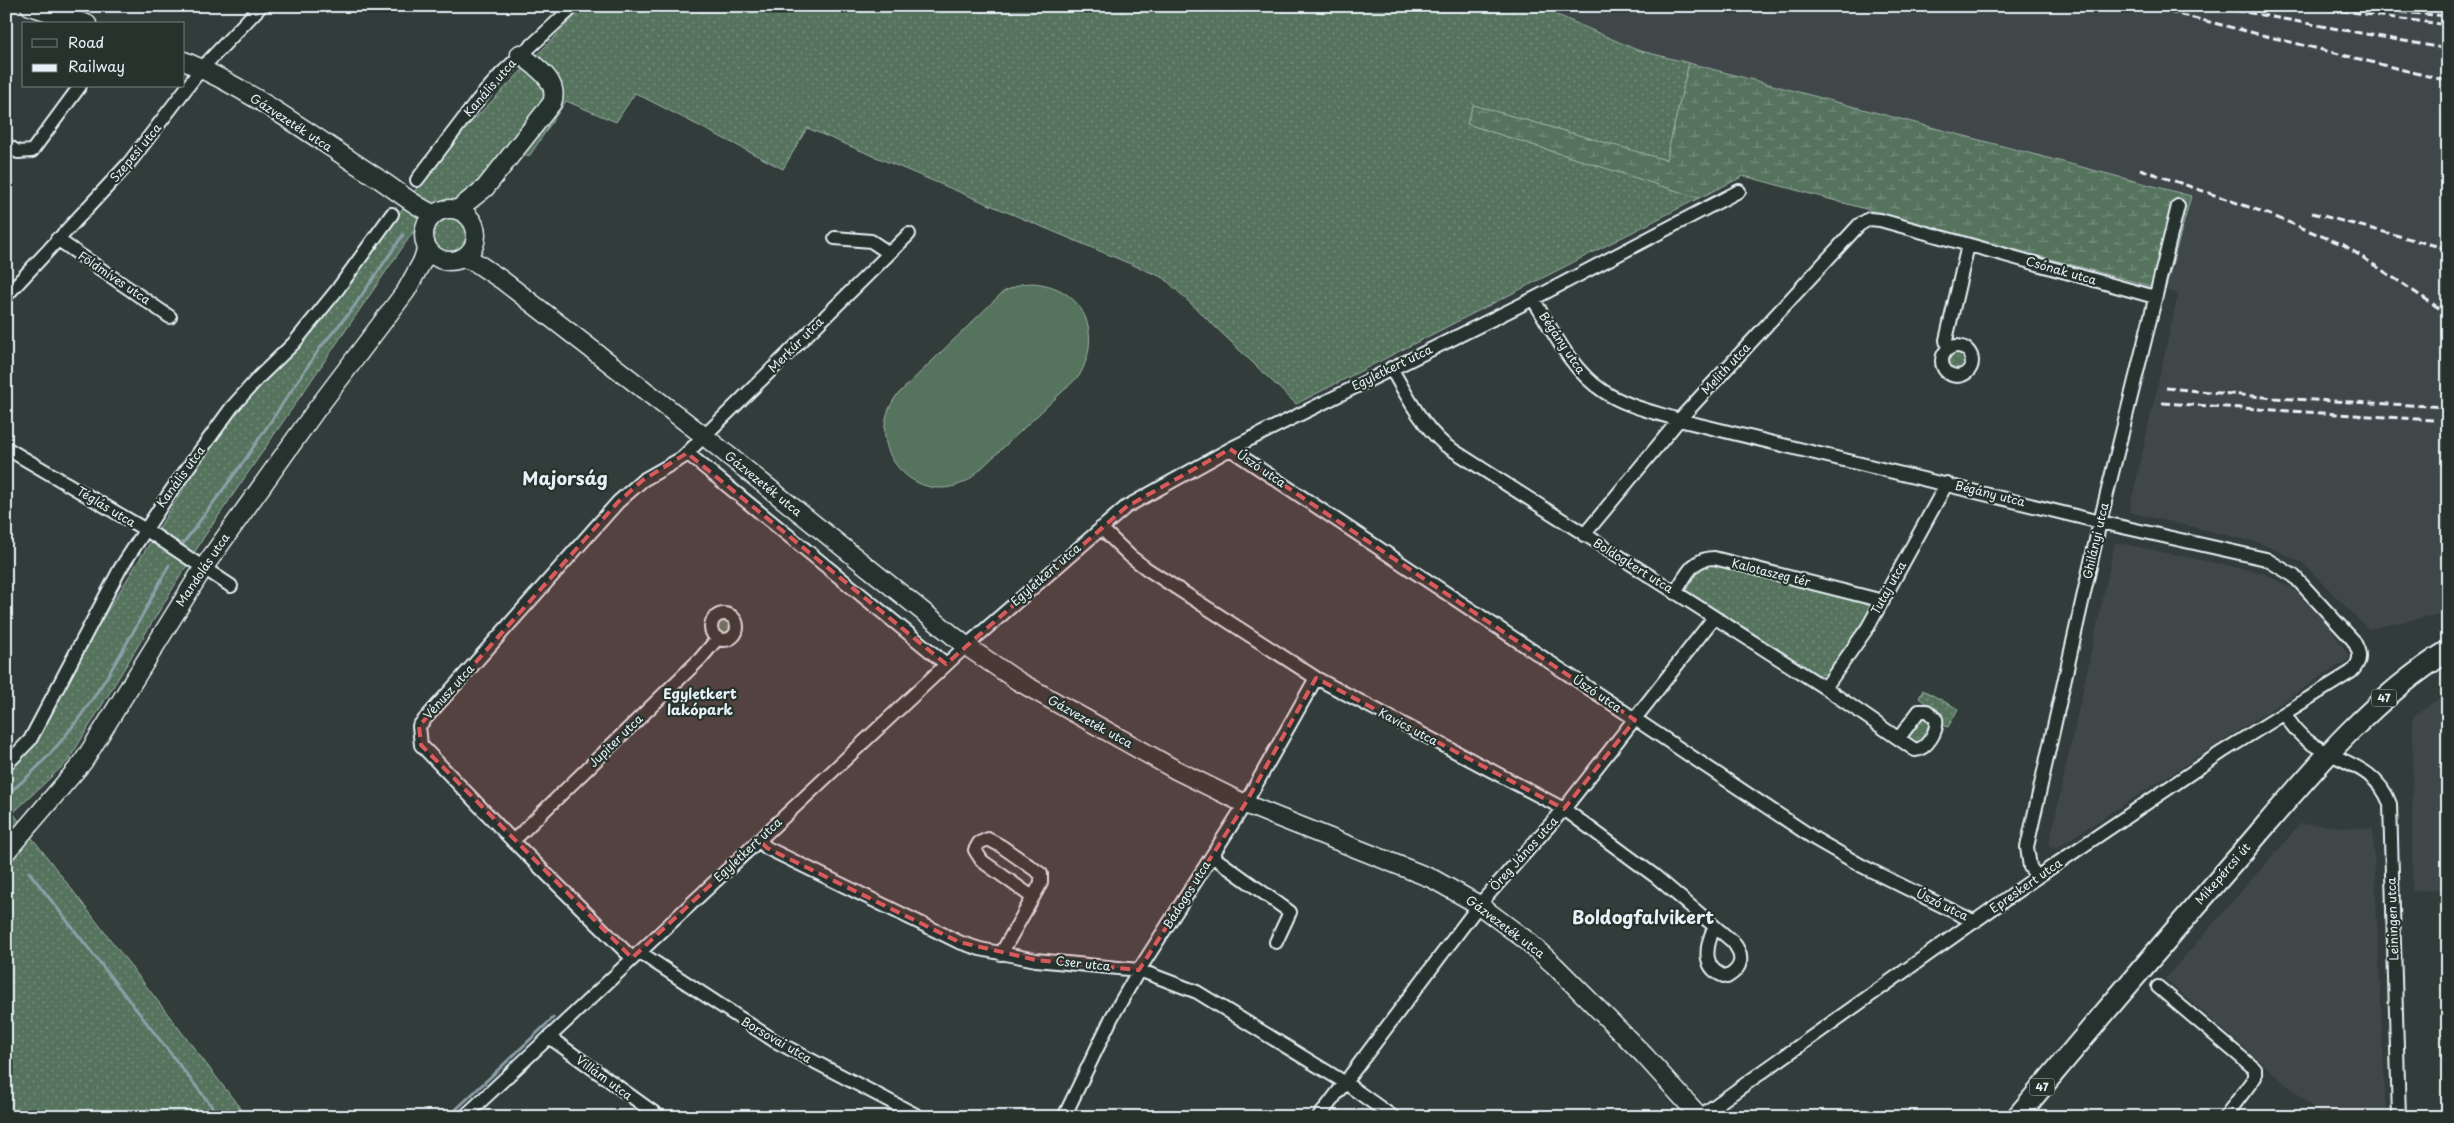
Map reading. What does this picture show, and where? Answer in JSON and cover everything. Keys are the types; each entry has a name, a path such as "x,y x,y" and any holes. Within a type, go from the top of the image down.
{"main road":[{"name":"Mikepércsi út","path":"2017,1117 2328,754 2391,692 2424,666 2448,651"}],"street":[{"path":"30,6 81,22"},
{"name":"Szepesi utca","path":"6,296 129,163 201,68 261,6"},
{"name":"Kanális utca","path":"417,180 478,100 520,54 574,6"},
{"path":"457,210 485,188 545,114 554,97 555,90 551,82 520,54"},
{"name":"Gázvezeték utca","path":"185,61 230,83 396,190 423,210 434,214"},
{"path":"6,144 18,152 32,151 79,88"},
{"path":"473,223 475,210 485,188"},
{"name":"Gázvezeték utca","path":"396,190 418,216 425,240"},
{"name":"Egyletkert utca","path":"464,1117 946,664 1101,528 1141,496 1230,449 1532,299 1739,191"},
{"name":"Ghilányi utca","path":"2037,877 2030,866 2027,847 2100,522 2178,206"},
{"path":"441,210 457,210 469,217 473,223 476,233 475,244 455,260 435,257 425,240 427,222 434,214 441,210"},
{"name":"Kanális utca","path":"6,765 30,740 94,616 144,530 232,407 294,343 337,290 392,214"},
{"name":"Melith utca","path":"1584,535 1679,420 1859,225 1869,219 1880,220"},
{"name":"Csónak utca","path":"1880,220 2155,297"},
{"name":"Merkúr utca","path":"704,436 909,234"},
{"path":"835,238 871,241 889,254"},
{"name":"Földmíves utca","path":"57,240 170,317"},
{"name":"Mandolás utca","path":"6,852 83,762 204,567 316,410 406,291 422,262 425,240"},
{"name":"Gázvezeték utca","path":"475,244 480,254 502,280"},
{"path":"1948,349 1946,340 1968,245"},
{"name":"Gázvezeték utca","path":"455,260 475,262 502,280 704,436 966,646 1018,681 1176,770 1245,804 1433,879 1479,905 1526,940 1554,965 1644,1055 1699,1117"},
{"name":"Mandolás utca","path":"406,291 437,266 455,260"},
{"name":"Bégány utca","path":"1532,299 1569,357 1587,379 1603,392 1620,400 1679,420 1947,483 2100,522 2266,560 2282,567 2294,576 2353,640 2360,651 2360,659 2352,672 2286,715"},
{"name":"Boldogkert utca","path":"1391,368 1421,420 1438,439 1899,738"},
{"name":"Vénusz utca","path":"636,955 513,841 421,745 419,726 618,502 642,480 687,453 704,436"},
{"name":"Téglás utca","path":"6,448 144,530 231,586"},
{"name":"Úszó utca","path":"1230,449 1815,839 1862,866 1975,922"},
{"path":"687,453 946,664"},
{"name":"Tutaj utca","path":"1824,688 1846,660 1883,600 1947,483"},
{"name":"Kavics utca","path":"1101,528 1146,569 1316,678 1564,809 1655,876 1714,928"},
{"name":"Kalotaszeg tér","path":"1675,593 1692,566 1702,559 1714,558 1883,600"},
{"name":"Öreg János utca","path":"1319,1117 1479,905 1564,809 1713,618"},
{"name":"Jupiter utca","path":"513,841 701,658 717,638"},
{"name":"Bádogos utca","path":"1064,1117 1112,1017 1139,970 1245,804 1316,678"},
{"path":"2286,715 2292,727 2309,744 2328,754"},
{"name":"Epreskert utca","path":"1699,1117 2037,877 2222,752 2286,715"},
{"name":"Leiningen utca","path":"2328,754 2372,776 2381,786 2390,804 2399,1117"},
{"name":"Cser utca","path":"759,840 767,848 959,942 1001,954 1139,970 1205,996 1344,1082 1393,1117"},
{"path":"1001,954 1041,883 1041,874 1002,846 988,840 979,843 975,850 982,861 1028,894"},
{"path":"1212,856 1290,912 1276,942"},
{"name":"Borsovai utca","path":"636,955 775,1041 920,1117"},
{"path":"2158,987 2255,1069 2255,1077 2225,1117"},
{"name":"Villám utca","path":"549,1037 660,1117"}],"highlighted area":[{"path":"1230,449 1635,720 1564,809 1316,678 1245,804 1139,970 1036,960 959,942 767,848 759,840 632,958 421,745 419,726 618,502 643,480 687,453 946,664 1126,507"}],"shaded area":[{"path":"1537,6 2448,6 2448,612 2368,629 2303,563 2260,543 2129,512 2178,294 2165,290 2191,196 1637,50"},
{"path":"2115,542 2263,573 2292,588 2330,627 2350,658 2055,849 2049,845"},
{"path":"2448,692 2448,890 2412,891 2413,717"},
{"path":"2300,824 2373,829 2386,1117 2324,1117 2165,979"}],"green space":[{"path":"578,6 1537,6 1637,50 1689,63 1666,160 1473,105 1467,124 1699,198 1296,404 1164,278 807,128 783,169 635,93 616,122 566,101 530,155 495,162 449,217 465,226 468,233 468,238 460,251 445,254 436,248 431,238 429,241 413,232 204,537 68,761 13,813 247,1117 6,1117 6,768 27,751 100,623 235,406 369,256 443,151 581,10"},
{"path":"1689,63 2191,196 2165,290 1744,176 1699,198 1467,124 1473,105 1666,160"},
{"path":"1032,283 1050,286 1064,293 1076,302 1084,314 1089,328 1089,344 1086,360 1079,376 970,479 951,487 932,487 914,481 900,469 890,454 885,435 887,415 897,395 1003,292 1021,284"},
{"path":"1957,351 1964,354 1967,361 1964,368 1957,371 1950,368 1947,361 1950,354"},
{"path":"1713,562 1872,602 1873,606 1830,670 1820,675 1814,674 1808,672 1684,592 1688,574"},
{"path":"720,618 728,618 733,623 731,634 720,636 715,631 715,623"},
{"path":"1923,690 1958,709 1948,727 1940,724 1937,713 1919,698"},
{"path":"1924,716 1929,720 1931,728 1920,743 1916,743 1907,737 1915,722"}],"waterway":[{"path":"182,545 242,464 320,348 353,308 403,235"},
{"path":"6,795 57,746 79,719 118,658 169,565"},
{"path":"29,872 220,1117"},
{"path":"448,1117 553,1018"}],"railway":[{"path":"2145,6 2448,81"},
{"path":"2212,6 2448,49"},
{"path":"2305,6 2448,25"},
{"path":"2400,12 2448,16"},
{"path":"2140,169 2263,212 2344,245 2448,314"},
{"path":"2312,213 2448,249"},
{"path":"2166,388 2274,398 2448,407"},
{"path":"2162,403 2433,420"}],"district":[{"name":"Majorság","path":"565,479"},
{"name":"Egyletkert lakópark","path":"700,702"},
{"name":"Boldogfalvikert","path":"1643,918"}]}
